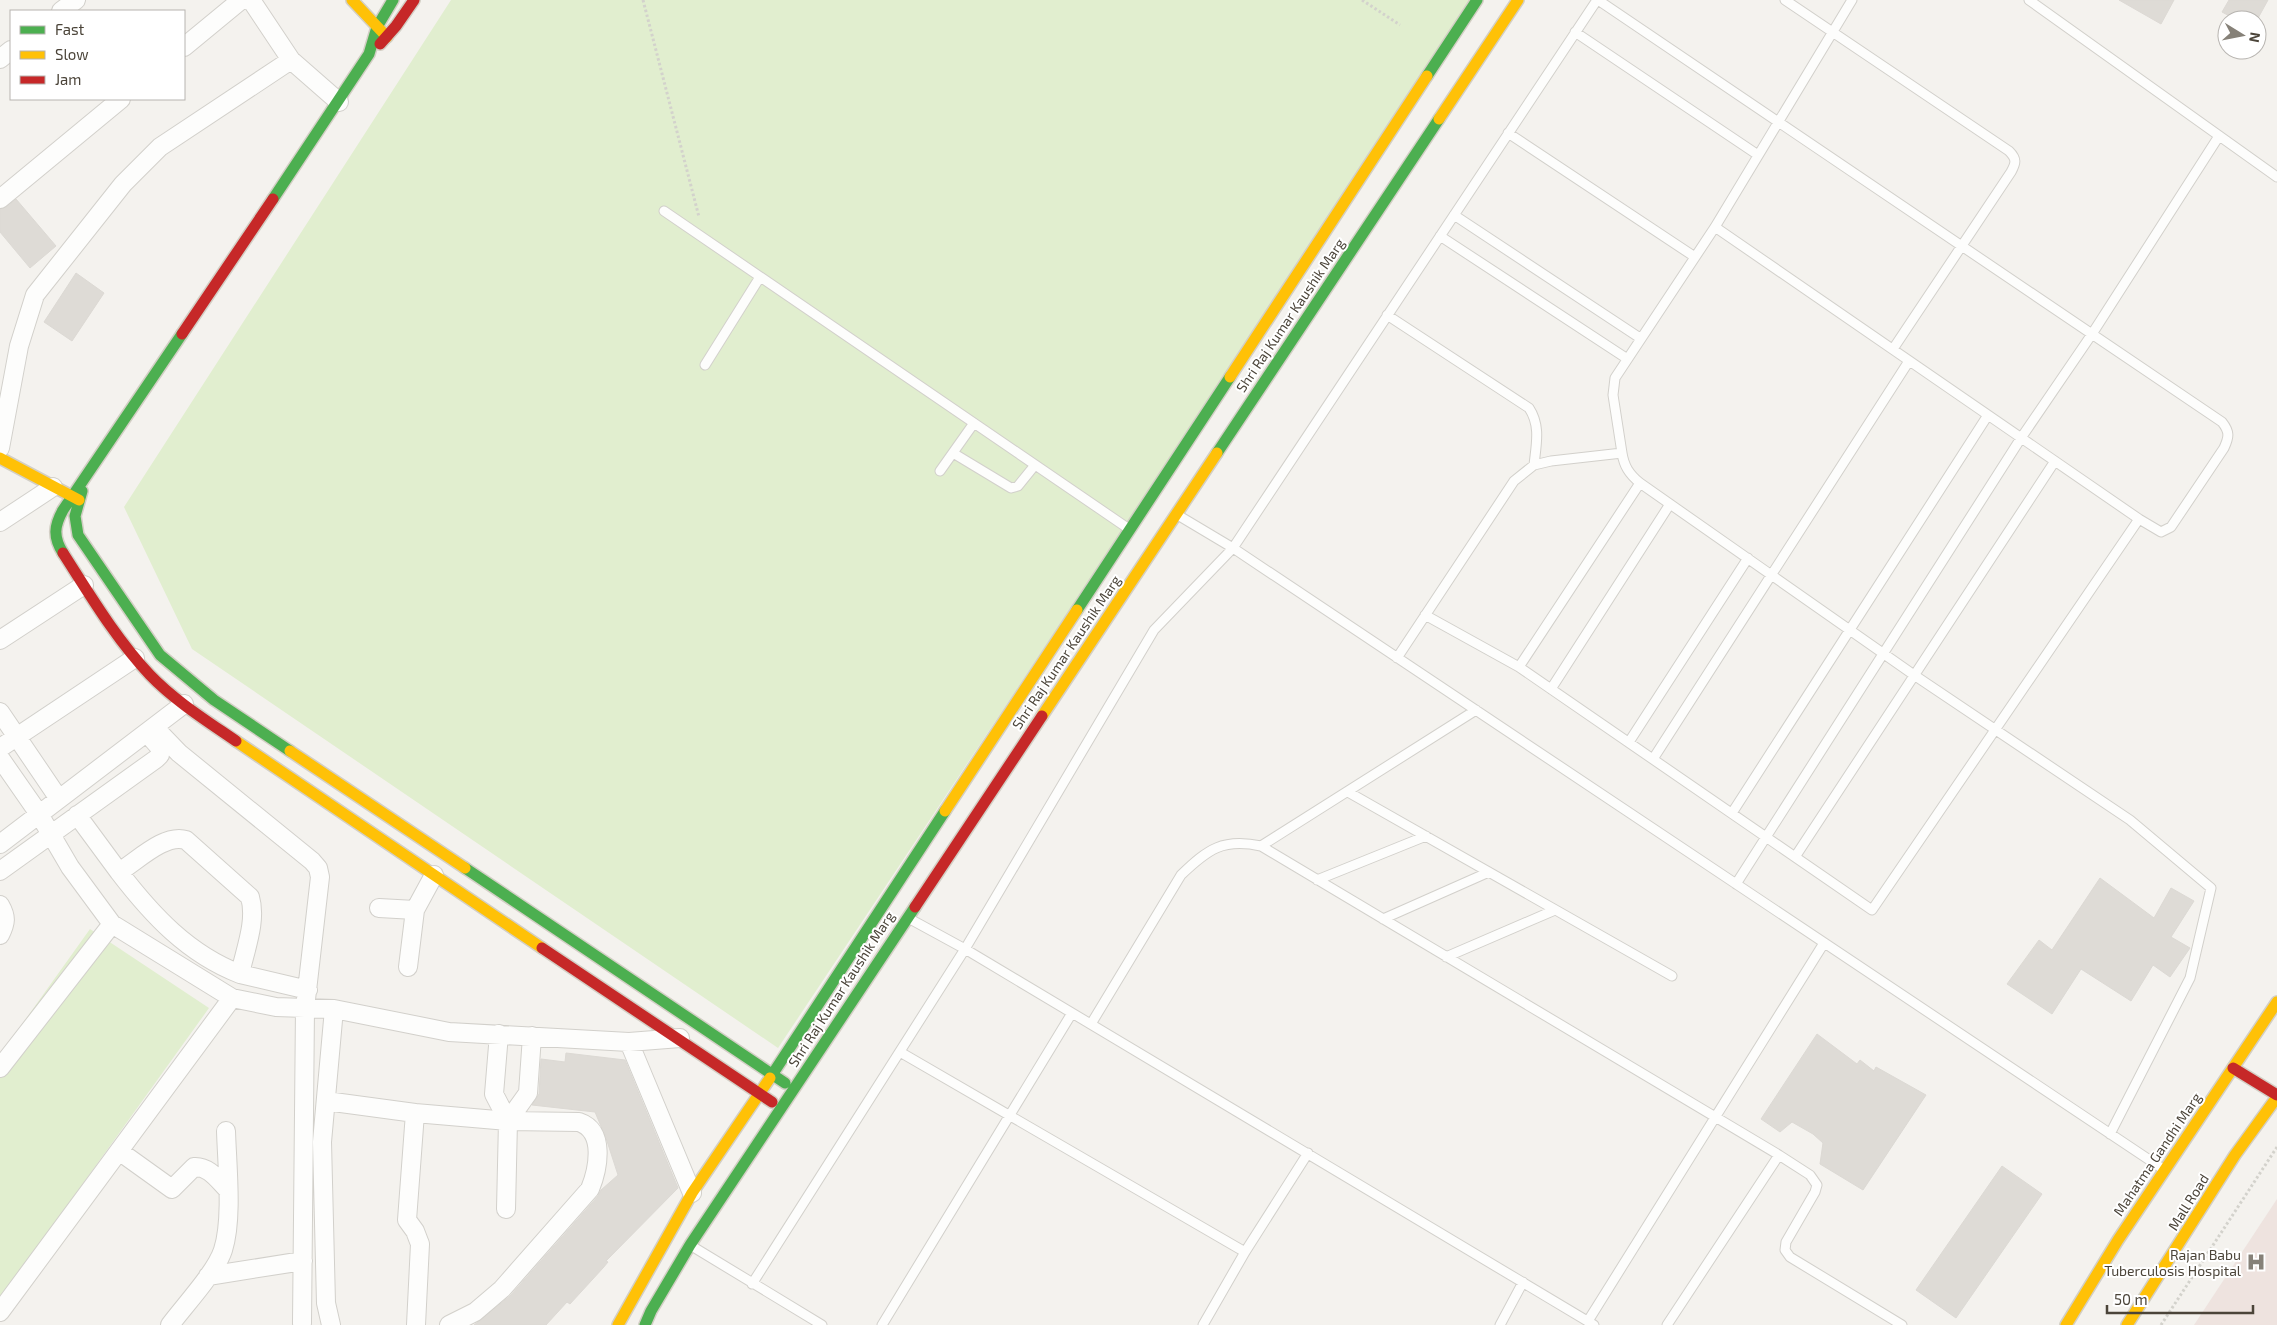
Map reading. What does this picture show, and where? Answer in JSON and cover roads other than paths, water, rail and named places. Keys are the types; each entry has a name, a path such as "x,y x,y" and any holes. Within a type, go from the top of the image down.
{"street":[{"path":"62,10 76,0"},
{"path":"185,46 241,0"},
{"path":"251,0 291,60 340,102"},
{"path":"352,0 377,28 388,37"},
{"path":"393,0 382,11 369,54 340,102 86,477 76,499 54,526 57,544 118,637 151,676 184,704 676,1039 781,1108"},
{"path":"369,54 388,37 414,0"},
{"name":"Shri Raj Kumar Kaushik Marg","path":"618,1325 692,1194 760,1094 1477,0"},
{"name":"Shri Raj Kumar Kaushik Marg","path":"645,1325 651,1311 690,1245 1518,0"},
{"path":"382,11 396,26"},
{"path":"0,59 10,51"},
{"path":"0,448 19,346 35,296 123,184 160,147 291,60"},
{"path":"0,199 120,100"},
{"path":"0,458 76,499"},
{"path":"0,522 53,487"},
{"path":"1151,495 1176,514"},
{"path":"76,499 75,516 78,535 160,655 214,700 794,1089"},
{"path":"0,640 84,585"},
{"path":"0,748 135,658"},
{"path":"0,844 184,704"},
{"path":"0,712 59,799"},
{"path":"0,871 160,755 160,748 150,730"},
{"path":"150,730 312,861 318,868 320,889 305,1008 303,1260 299,1324 330,1320 326,1303 322,1142 334,1009"},
{"path":"0,758 39,814 70,867 112,924 232,998 276,1007 334,1009 449,1032 629,1042 676,1039 704,1030"},
{"path":"77,815 141,899 188,946 216,964 240,974 308,990"},
{"path":"119,872 168,840 178,837 186,840 246,890 252,904 251,925 240,974"},
{"path":"408,967 415,910 434,875"},
{"path":"0,905 6,917 5,926 0,935"},
{"path":"379,908 415,910"},
{"path":"0,1068 112,924"},
{"path":"0,1312 232,998"},
{"name":"Mahatma Gandhi Marg","path":"2066,1325 2165,1170 2277,1002"},
{"path":"499,1034 494,1094 508,1121 506,1209"},
{"path":"508,1121 528,1092 532,1036"},
{"path":"629,1042 692,1194"},
{"path":"2233,1068 2277,1096"},
{"name":"Mall Road","path":"2128,1325 2235,1155 2277,1096"},
{"path":"326,1101 415,1113 508,1121 579,1122 588,1125 594,1132 598,1158 597,1172 587,1193 502,1289 475,1312 449,1325"},
{"path":"415,1113 407,1220 415,1231 420,1244 416,1325"},
{"path":"170,1325 208,1276 223,1251 228,1214 226,1132"},
{"path":"119,1151 172,1189 194,1167 200,1166 208,1170 228,1190"},
{"path":"208,1276 303,1260"},
{"path":"651,1311 651,1325"}],"lane":[{"path":"752,1284 965,949 1154,630 1233,548 1597,0 2222,422 2228,429 2229,437 2224,448 2172,527 2161,532 2139,519 1715,227"},
{"path":"1785,0 2001,145 2015,157 2016,163 2011,172 1893,349"},
{"path":"1852,0 1715,227 1614,378 1613,386 1624,463 1629,474 1640,483 1914,675 2130,820 2211,888 2190,978 2110,1134"},
{"path":"2029,0 2277,178"},
{"path":"1575,32 1758,155"},
{"path":"1508,133 1694,257"},
{"path":"1736,884 2022,438 2092,334 2219,136"},
{"path":"664,211 1129,529"},
{"path":"1454,215 1640,338"},
{"path":"1440,236 1626,358"},
{"path":"705,365 760,277"},
{"path":"1387,316 1529,408 1535,417 1538,427 1534,465"},
{"path":"1652,759 1909,361"},
{"path":"1732,813 1988,415"},
{"path":"940,471 974,423"},
{"path":"953,453 1011,488 1018,486 1035,465"},
{"path":"1397,658 1514,481 1534,465 1551,461 1622,453"},
{"path":"1795,857 2055,461"},
{"path":"1519,667 1640,483"},
{"path":"1551,689 1670,504"},
{"path":"1176,514 1233,548 2165,1170"},
{"path":"1425,615 1519,667 1872,910 2139,519"},
{"path":"1629,742 1748,558"},
{"path":"1261,846 1476,710"},
{"path":"1348,792 1672,976"},
{"path":"1317,880 1426,836"},
{"path":"1091,1024 1181,875 1194,862 1216,847 1241,842 1261,846 1810,1175 1817,1185 1815,1192 1786,1242 1785,1250 1790,1257 1902,1325"},
{"path":"1384,919 1489,872"},
{"path":"1446,957 1555,910"},
{"path":"907,917 965,949 1591,1323 1824,943"},
{"path":"882,1325 1072,1013"},
{"path":"900,1052 1245,1252"},
{"path":"1204,1325 1245,1252 1308,1153"},
{"path":"1667,1325 1779,1155"},
{"path":"690,1245 822,1325"},
{"path":"1500,1325 1523,1282"}],"place":[{"name":"Rajan Babu Tuberculosis Hospital","path":"2256,1262"}]}
